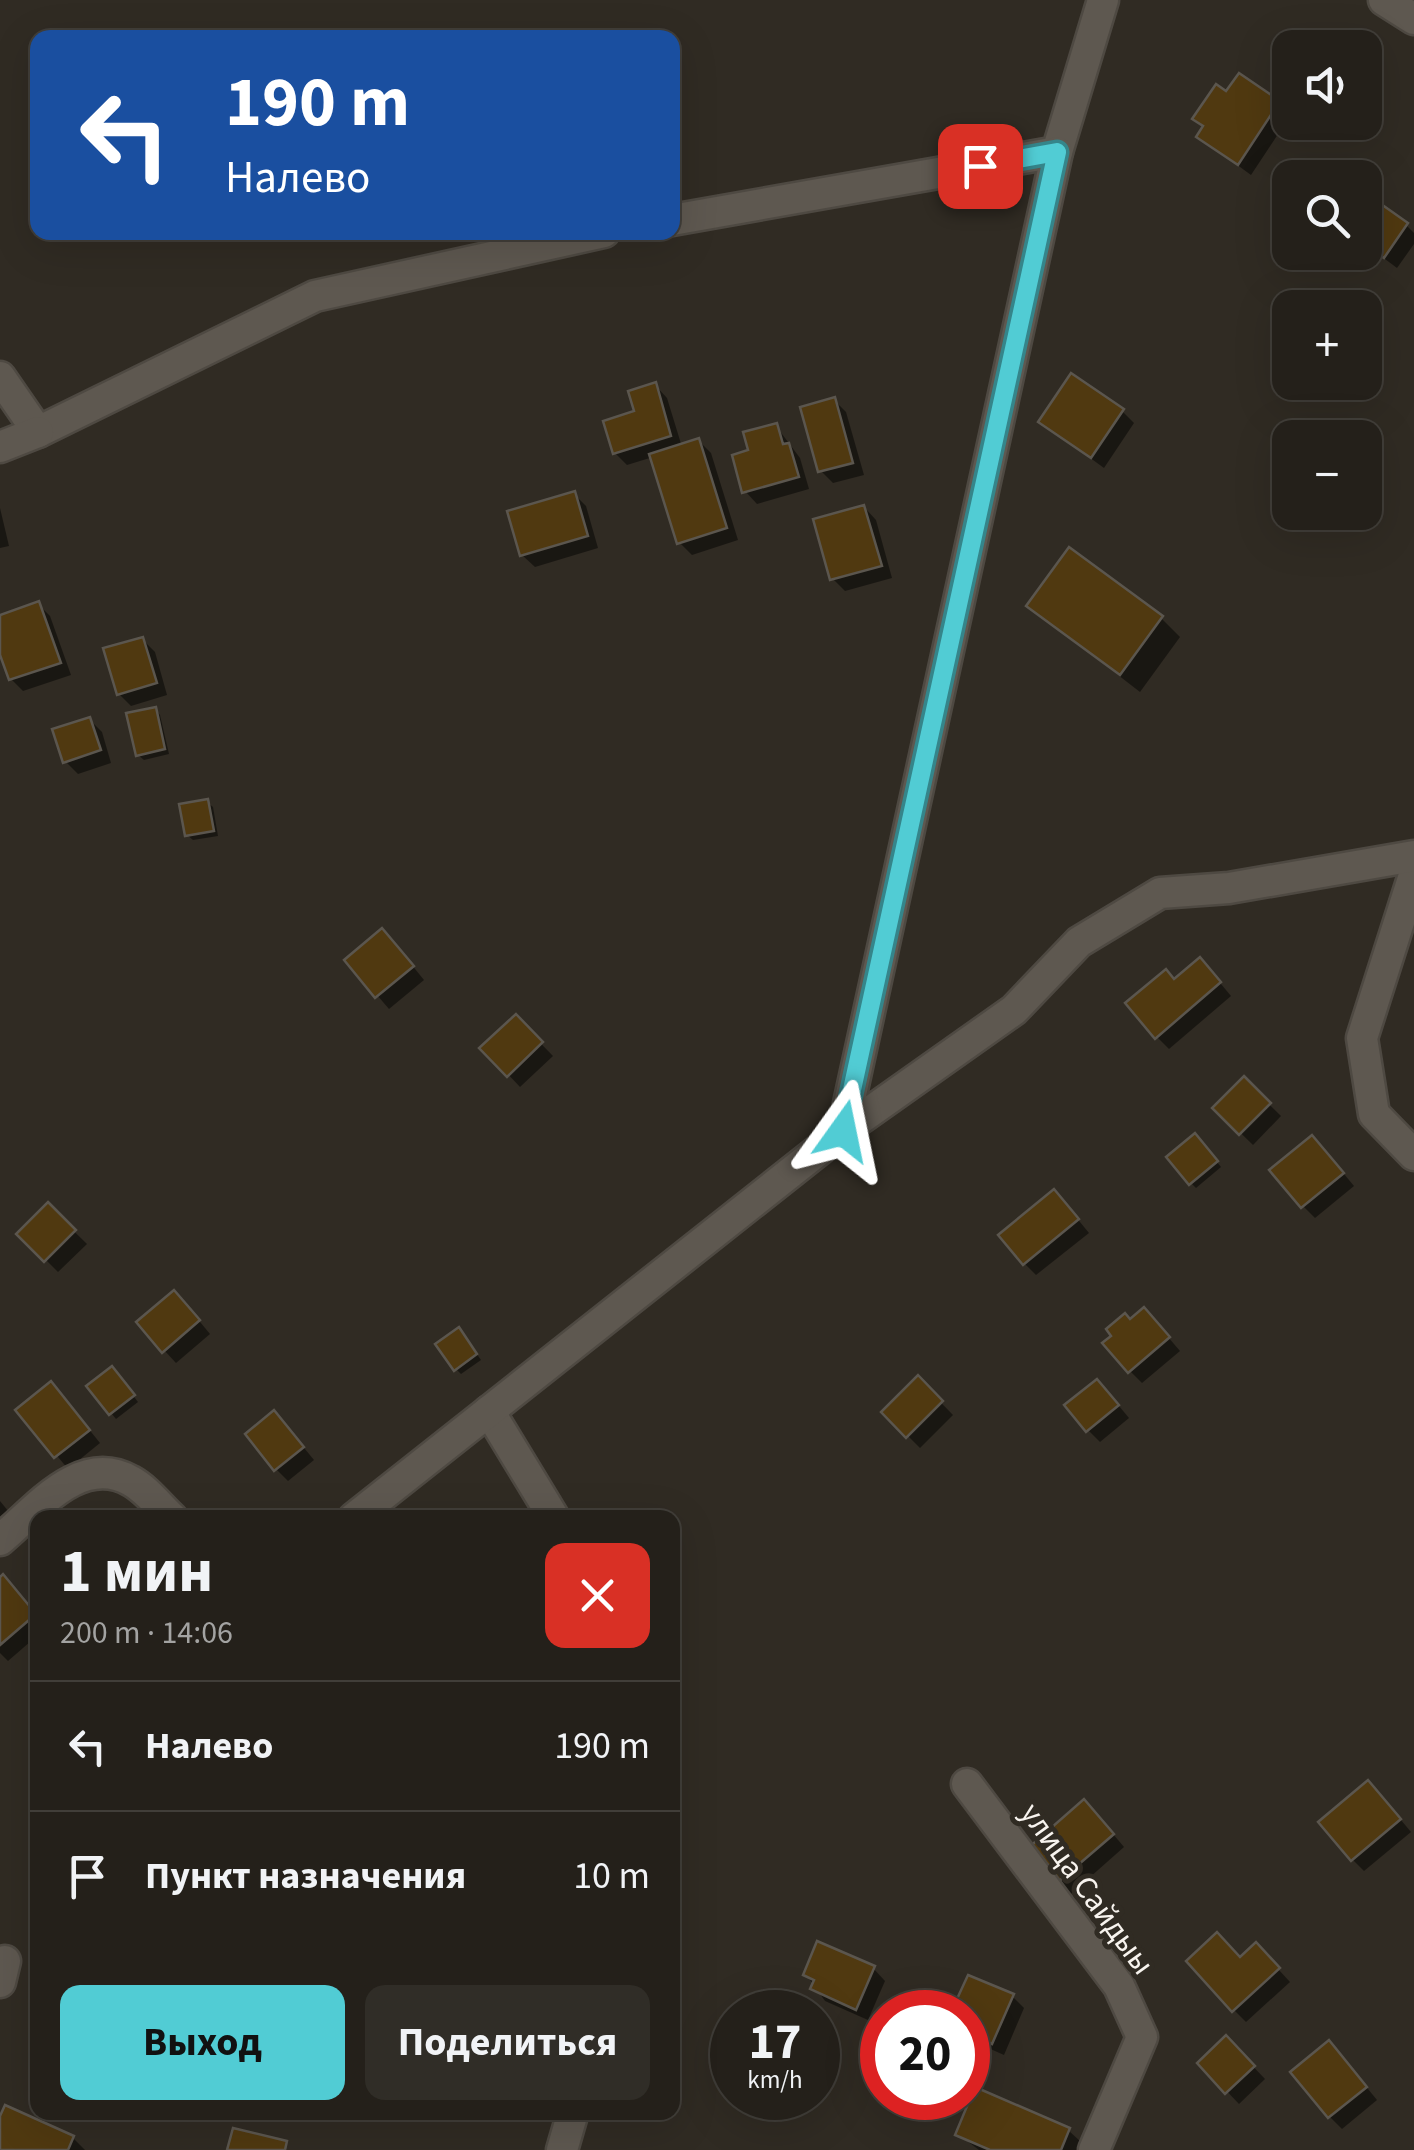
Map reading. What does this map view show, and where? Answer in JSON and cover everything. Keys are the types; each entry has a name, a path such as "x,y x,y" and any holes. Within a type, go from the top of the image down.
{"street":[{"path":"843,1131 1057,152 1103,0"},
{"path":"1384,0 1414,19"},
{"path":"680,219 1057,152"},
{"path":"0,447 314,296 568,240"},
{"path":"0,378 38,432"},
{"path":"364,1510 843,1131 1014,1010 1079,942 1160,893 1229,888 1414,856"},
{"path":"1414,875 1362,1038 1374,1114 1414,1155"},
{"path":"488,1411 549,1510"},
{"path":"35,1510 74,1477 105,1471 132,1482 163,1510"},
{"path":"0,1540 30,1514"},
{"name":"улица Сайдыы","path":"967,1784 1119,1986 1142,2037 1094,2150"},
{"path":"562,2150 571,2120"}],"building":[{"path":"1239,73 1272,96 1272,113 1238,165 1196,137 1203,126 1192,119 1216,84 1226,91"},
{"path":"1382,205 1408,223 1382,257"},
{"path":"1071,373 1124,409 1091,458 1038,422"},
{"path":"656,382 671,436 613,454 603,421 634,411 628,391"},
{"path":"835,397 853,463 818,472 800,407"},
{"path":"777,423 783,444 789,443 799,477 742,493 732,455 748,450 743,432"},
{"path":"699,438 727,528 677,544 649,454"},
{"path":"575,491 588,536 520,556 507,511"},
{"path":"864,505 882,566 830,580 813,519"},
{"path":"1069,547 1163,616 1120,675 1026,606"},
{"path":"39,601 61,663 9,680 0,655 0,615"},
{"path":"143,637 157,683 117,695 103,648"},
{"path":"156,707 165,749 136,756 126,713"},
{"path":"90,717 101,750 63,763 52,729"},
{"path":"208,799 214,831 185,836 179,804"},
{"path":"382,928 414,966 375,998 344,960"},
{"path":"1200,957 1221,982 1155,1039 1125,1003 1166,969 1174,979"},
{"path":"516,1014 543,1042 507,1077 479,1048"},
{"path":"1244,1076 1271,1103 1239,1135 1212,1108"},
{"path":"1195,1133 1218,1161 1189,1185 1166,1157"},
{"path":"1312,1135 1344,1173 1301,1208 1269,1170"},
{"path":"1054,1189 1079,1219 1023,1265 998,1235"},
{"path":"48,1202 76,1230 44,1262 16,1234"},
{"path":"174,1290 200,1320 162,1353 136,1322"},
{"path":"1144,1307 1170,1337 1128,1373 1102,1343 1111,1336 1106,1329 1125,1313 1130,1319"},
{"path":"459,1327 477,1354 454,1371 435,1344"},
{"path":"112,1366 135,1395 109,1415 86,1386"},
{"path":"918,1375 943,1401 906,1438 881,1412"},
{"path":"1097,1379 1119,1405 1086,1432 1064,1405"},
{"path":"51,1381 90,1430 54,1458 15,1410"},
{"path":"274,1410 304,1447 274,1471 245,1434"},
{"path":"3,1574 30,1607 30,1619 0,1645"},
{"path":"1368,1780 1401,1819 1351,1861 1318,1822"},
{"path":"1084,1799 1114,1834 1057,1883 1027,1849"},
{"path":"1217,1932 1240,1957 1256,1942 1280,1968 1232,2012 1186,1961"},
{"path":"817,1941 875,1966 865,1990 860,1990 856,2010 840,2003 840,1990 812,1990 814,1980 803,1975"},
{"path":"968,1975 1014,1994 992,2044 990,1990 961,1990"},
{"path":"1226,2035 1255,2066 1225,2094 1197,2063"},
{"path":"1329,2040 1367,2087 1328,2118 1290,2072"},
{"path":"990,2093 1070,2128 1061,2150 990,2150 955,2135 961,2120 990,2120"},
{"path":"5,2105 30,2116 30,2120 74,2136 68,2150 0,2150 0,2116"},
{"path":"233,2128 287,2141 285,2150 227,2150"}],"route":[{"path":"843,1131 1057,152 980,166"}]}
